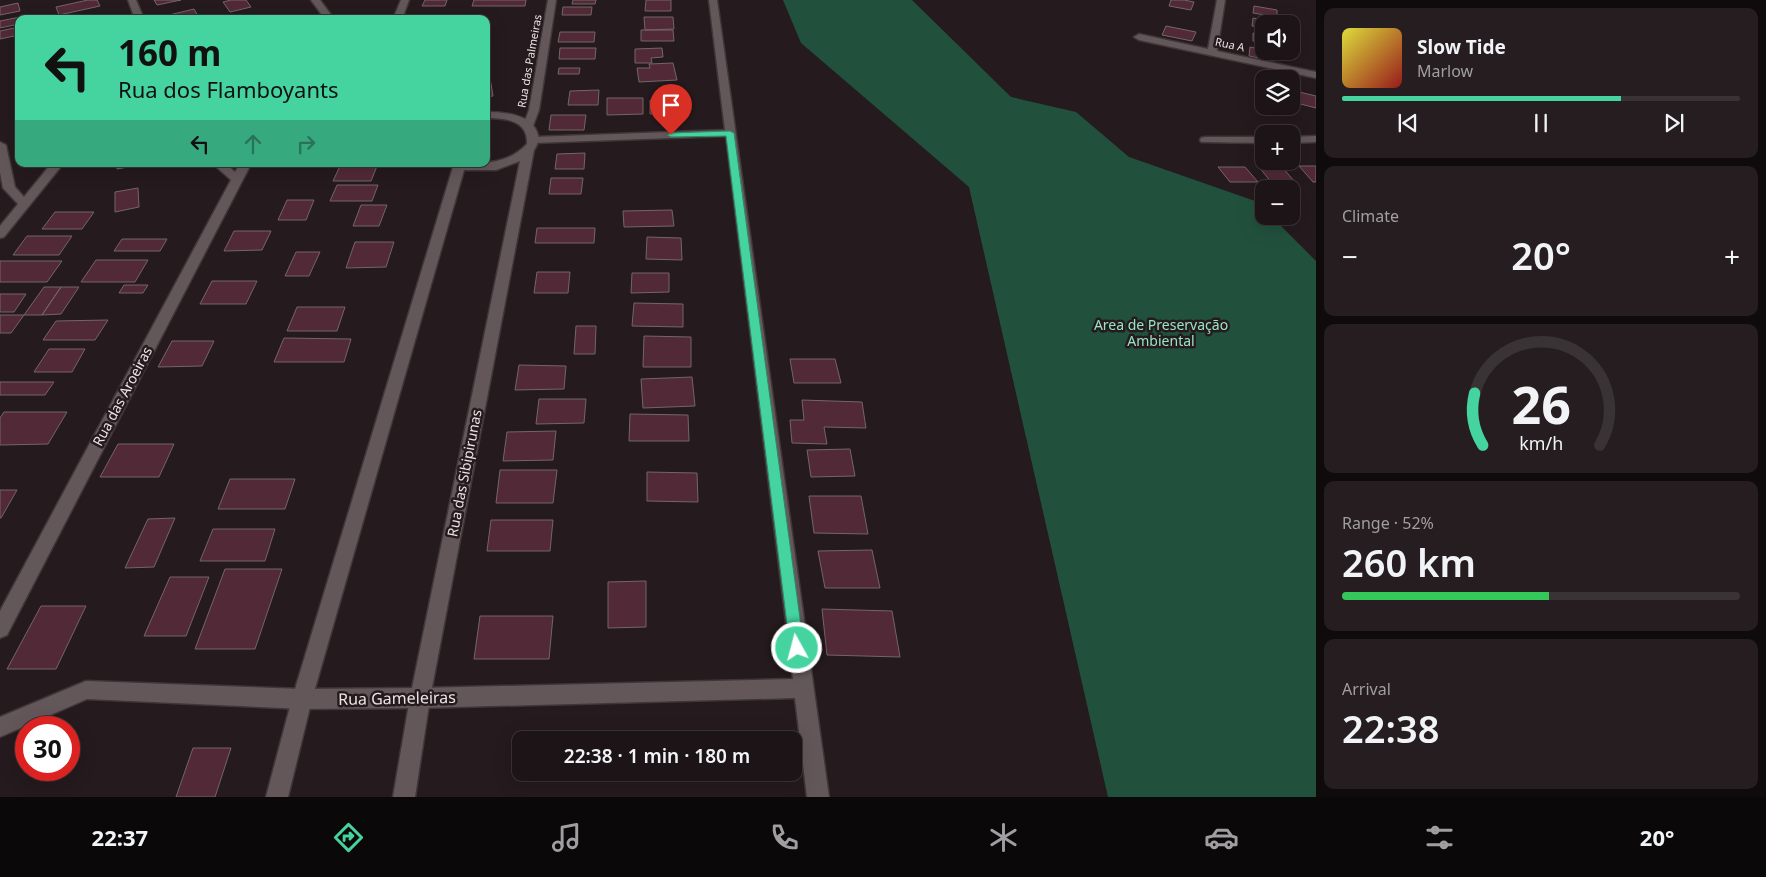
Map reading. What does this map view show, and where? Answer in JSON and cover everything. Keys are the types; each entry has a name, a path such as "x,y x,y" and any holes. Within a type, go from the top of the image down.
{"street":[{"path":"132,0 138,15"},
{"path":"315,0 327,15"},
{"path":"399,15 405,0"},
{"name":"Rua das Palmeiras","path":"528,126 534,110 552,0"},
{"path":"713,0 802,688 818,797"},
{"path":"1212,52 1220,0"},
{"name":"Rua A","path":"1139,37 1316,75"},
{"path":"490,115 520,120 528,126 532,133 530,145 519,157 506,163 490,166"},
{"path":"530,145 730,133"},
{"path":"1205,140 1255,140"},
{"path":"1300,140 1316,140"},
{"path":"0,145 8,188 24,204"},
{"name":"Rua das Sibipirunas","path":"404,797 420,698 530,145"},
{"path":"0,234 55,167"},
{"path":"223,167 236,178"},
{"name":"Rua das Aroeiras","path":"0,629 242,167"},
{"path":"277,797 302,698 456,167"},
{"name":"Rua Gameleiras","path":"0,727 86,690 302,698 420,698 802,688"}],"green space":[{"name":"Area de Preservação Ambiental","path":"783,0 912,0 1011,97 1076,112 1129,157 1255,201 1255,225 1280,225 1316,261 1316,797 1108,797 969,187 801,43"}],"building":[{"path":"88,0 97,0 100,6 59,15 56,7"},
{"path":"154,0 181,0 157,5"},
{"path":"246,0 251,7 230,12 223,2"},
{"path":"425,0 447,0 445,6 422,6"},
{"path":"474,0 526,0 525,6 472,6"},
{"path":"573,0 596,0 595,4 572,4"},
{"path":"646,0 671,0 671,11 645,11"},
{"path":"1171,0 1194,2 1191,10 1169,6"},
{"path":"18,3 20,11 0,15 0,7"},
{"path":"1254,6 1277,10 1277,15 1253,13"},
{"path":"563,7 592,7 591,15 562,15"},
{"path":"194,9 197,15 169,15"},
{"path":"644,17 673,17 674,29 645,30"},
{"path":"15,18 15,25 0,28 0,21"},
{"path":"1253,18 1255,18 1255,26 1252,26"},
{"path":"1166,26 1196,32 1192,41 1162,35"},
{"path":"15,28 15,36 0,39 0,31"},
{"path":"641,30 673,30 674,41 641,41"},
{"path":"560,32 595,32 594,42 558,42"},
{"path":"1253,33 1255,33 1255,41 1253,41"},
{"path":"1250,47 1255,48 1255,57 1249,56"},
{"path":"560,48 596,48 595,59 559,59"},
{"path":"662,48 663,57 651,58 652,63 635,63 635,49"},
{"path":"673,63 677,80 639,82 637,68 650,68 649,64"},
{"path":"559,68 580,68 579,74 558,74"},
{"path":"490,78 493,96 490,96"},
{"path":"599,90 598,105 568,105 570,91"},
{"path":"1300,92 1316,96 1316,108 1300,104"},
{"path":"607,98 643,98 643,114 607,115"},
{"path":"676,99 677,114 650,114 650,100"},
{"path":"551,115 586,115 584,130 549,130"},
{"path":"585,153 584,169 555,169 557,154"},
{"path":"1300,166 1316,166 1316,182 1313,182"},
{"path":"340,167 377,167 371,181 333,181"},
{"path":"1218,167 1245,167 1256,180 1255,182 1230,182"},
{"path":"1261,170 1285,170 1293,180 1269,180"},
{"path":"551,178 583,178 581,194 549,194"},
{"path":"337,185 378,185 372,201 330,201"},
{"path":"138,188 139,207 115,212 115,192"},
{"path":"287,200 314,200 306,220 278,220"},
{"path":"361,205 387,205 379,226 353,226"},
{"path":"672,210 674,226 624,227 623,211"},
{"path":"55,212 94,212 82,229 42,229"},
{"path":"537,228 595,228 594,243 535,243"},
{"path":"234,231 271,231 262,250 224,251"},
{"path":"27,236 72,236 59,255 13,255"},
{"path":"647,237 681,238 682,260 646,259"},
{"path":"122,239 167,239 160,251 114,251"},
{"path":"355,242 394,242 386,267 346,268"},
{"path":"296,252 320,252 309,276 285,276"},
{"path":"96,260 148,260 135,282 81,282"},
{"path":"0,261 62,261 47,282 0,282"},
{"path":"537,272 570,272 568,293 534,293"},
{"path":"632,273 669,273 669,292 631,293"},
{"path":"212,281 257,281 246,304 200,304"},
{"path":"124,285 148,285 143,293 119,293"},
{"path":"44,287 61,287 42,315 24,315"},
{"path":"61,287 79,287 61,314 42,315"},
{"path":"0,294 26,294 14,312 0,312"},
{"path":"634,303 683,304 683,327 632,326"},
{"path":"297,307 345,307 337,331 287,331"},
{"path":"0,315 24,315 11,333 0,333"},
{"path":"108,320 95,340 43,340 56,321"},
{"path":"576,326 596,326 595,354 574,354"},
{"path":"644,336 691,337 691,367 643,367"},
{"path":"284,338 351,339 344,362 274,362"},
{"path":"172,341 214,341 202,366 158,367"},
{"path":"49,349 85,349 72,372 34,372"},
{"path":"790,359 835,359 841,383 794,383"},
{"path":"519,365 566,366 564,389 515,390"},
{"path":"692,377 695,406 643,408 641,379"},
{"path":"0,382 54,382 45,395 0,395"},
{"path":"539,399 586,399 584,423 536,424"},
{"path":"802,400 862,402 866,428 824,427 827,444 792,443 790,420 804,420"},
{"path":"4,412 67,412 48,444 0,445 0,418"},
{"path":"630,414 688,415 689,441 629,441"},
{"path":"556,431 553,460 503,461 507,432"},
{"path":"118,444 174,444 159,477 100,477"},
{"path":"850,449 855,476 811,477 807,450"},
{"path":"500,470 557,470 553,503 496,503"},
{"path":"647,472 697,473 698,502 647,501"},
{"path":"230,479 295,479 285,509 218,509"},
{"path":"0,490 17,490 1,518 0,518"},
{"path":"809,496 861,496 868,534 814,533"},
{"path":"175,518 154,567 125,568 148,519"},
{"path":"491,520 553,520 550,551 487,551"},
{"path":"213,529 275,529 265,561 200,561"},
{"path":"872,550 880,588 825,588 818,551"},
{"path":"225,569 282,569 255,649 195,649"},
{"path":"170,577 209,577 186,636 144,636"},
{"path":"646,581 646,627 608,628 608,582"},
{"path":"41,606 86,606 56,669 7,669"},
{"path":"822,609 892,611 900,657 827,655"},
{"path":"480,616 553,616 549,659 474,659"},
{"path":"193,748 231,748 215,797 176,797"}],"route":[{"path":"671,135 730,133 797,648"}]}
